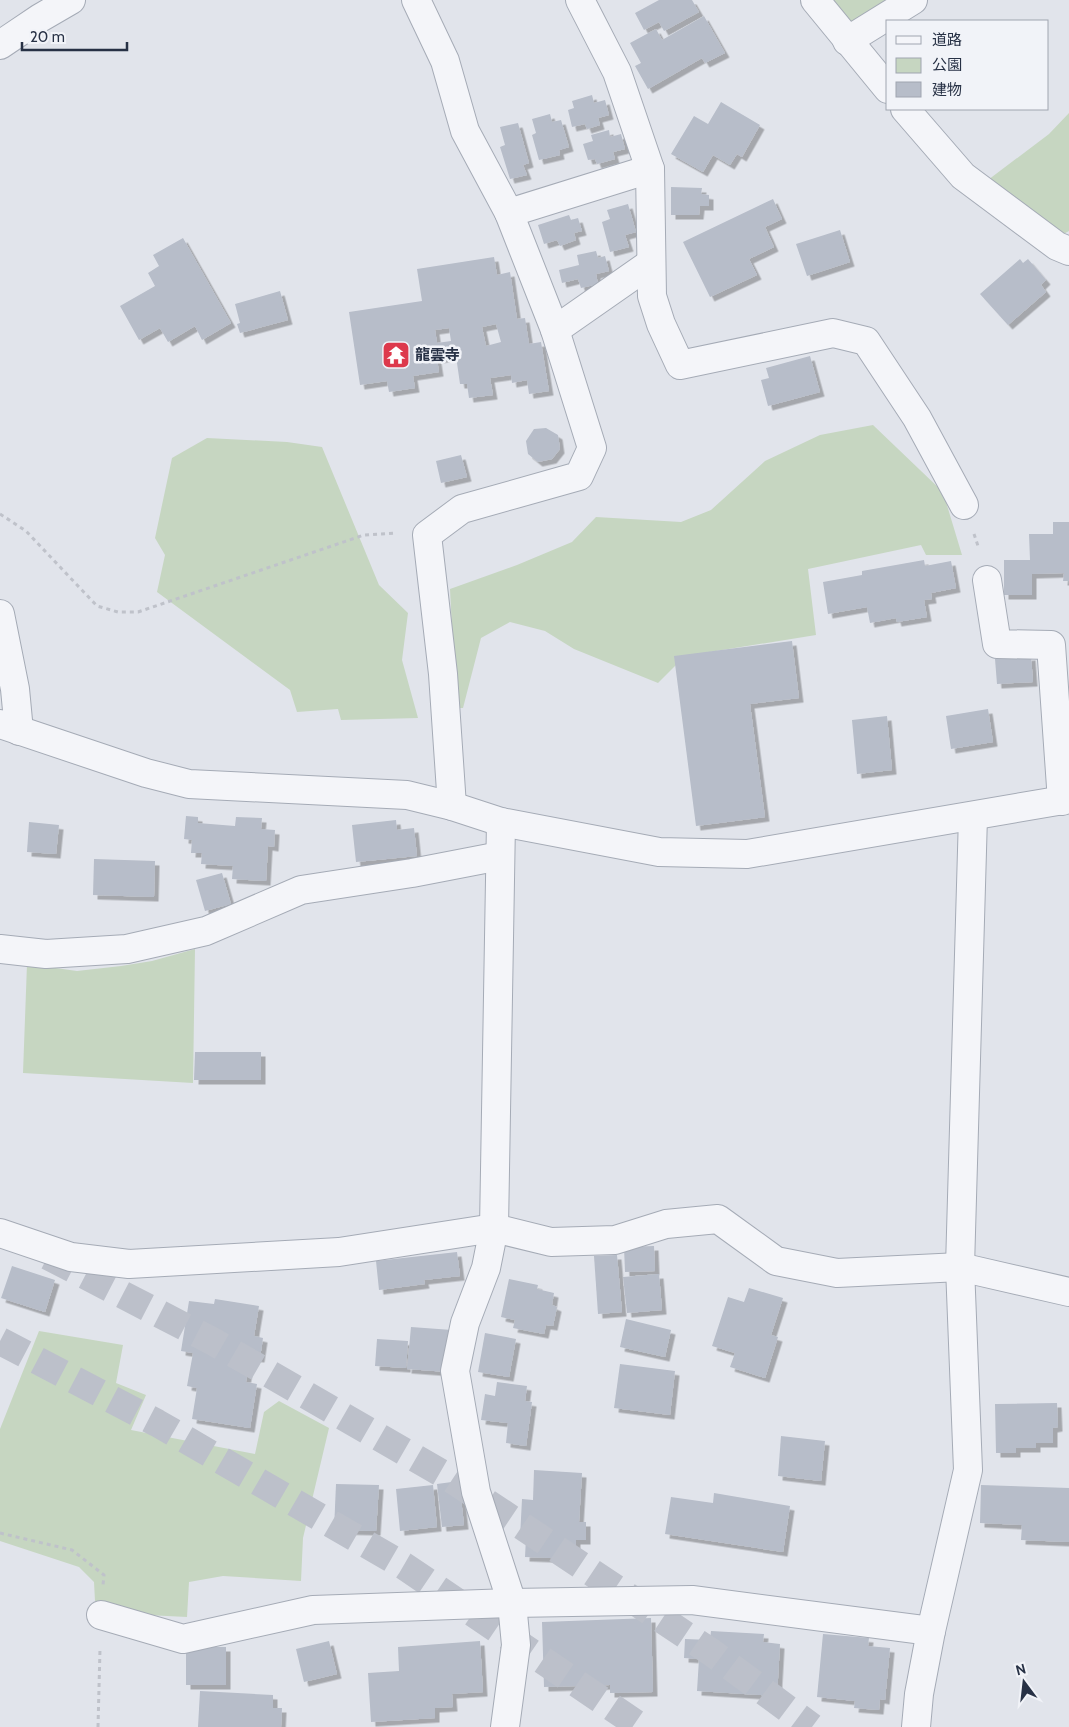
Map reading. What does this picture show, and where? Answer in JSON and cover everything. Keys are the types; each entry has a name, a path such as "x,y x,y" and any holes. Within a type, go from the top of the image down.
{"street":[{"path":"0,45 40,18 72,0"},
{"path":"416,0 445,61 465,130 509,213 555,330 592,448 579,476 462,509 427,535 443,674 452,806"},
{"path":"580,0 617,72 650,169 652,296 661,324 680,365 832,333 866,341 917,418 964,505"},
{"path":"815,0 886,87"},
{"path":"846,40 913,0"},
{"path":"906,110 963,176 1065,245"},
{"path":"509,213 650,169"},
{"path":"555,330 651,264"},
{"path":"0,614 15,689 10,727 146,773 189,784 407,795 452,806 501,822 659,852 747,854 1066,800 1051,645 998,644 987,580"},
{"path":"916,1727 919,1694 931,1631 968,1470 960,1267 973,816"},
{"path":"501,822 494,1228 486,1268 465,1323 455,1371 476,1492 512,1603 516,1645 505,1727"},
{"path":"0,949 46,954 128,950 206,931 301,890 412,873 500,856"},
{"path":"0,1233 71,1257 129,1264 339,1252 494,1228 551,1242 614,1240 666,1224 718,1219 776,1261 837,1272 960,1267 1069,1292"},
{"path":"101,1615 183,1639 313,1610 512,1603 692,1600 931,1631"}],"path":[{"path":"964,505 978,543 987,580"},
{"path":"0,514 26,530 97,606 118,612 138,612 364,535 388,532 427,535"}],"green space":[{"path":"825,0 907,0 850,32"},
{"path":"1069,113 1069,231 1049,242 984,183 1049,134"},
{"path":"873,425 943,492 962,555 926,555 921,545 808,569 816,635 685,656 658,683 574,649 545,631 510,622 481,638 463,708 456,708 450,589 517,565 572,542 596,517 681,522 711,510 765,461 820,435"},
{"path":"207,438 287,442 322,447 379,585 408,613 402,660 418,718 341,720 338,709 297,712 290,690 157,592 165,555 155,538 172,458"},
{"path":"195,949 193,1083 23,1073 27,964 77,971 152,961"},
{"path":"39,1331 123,1345 116,1383 146,1395 131,1430 255,1454 264,1412 279,1401 329,1428 303,1538 301,1581 223,1576 189,1582 187,1617 147,1615 95,1601 94,1582 79,1567 0,1541 0,1429"}],"building":[{"path":"659,0 692,0 699,12 664,31 659,22 644,30 635,13"},
{"path":"704,16 725,53 705,63 702,58 648,89 635,66 641,63 630,43 656,29 662,40"},
{"path":"592,95 594,103 605,100 609,115 598,118 600,125 587,129 585,124 572,127 568,110 574,108 572,101"},
{"path":"721,102 760,125 742,157 737,154 730,165 713,155 703,172 671,154 694,116 708,124"},
{"path":"550,114 552,122 561,120 569,147 559,150 560,155 539,160 532,135 536,133 532,119"},
{"path":"518,123 529,163 523,165 527,175 510,179 500,147 505,145 500,127"},
{"path":"609,130 610,137 621,134 625,149 613,152 615,159 597,164 595,159 588,160 583,144 593,141 591,135"},
{"path":"671,187 702,188 701,194 709,195 709,206 700,206 699,215 671,215"},
{"path":"773,199 782,219 765,227 774,247 749,259 757,275 710,297 683,242"},
{"path":"628,204 636,232 625,235 629,247 610,252 602,222 610,219 607,210"},
{"path":"569,215 571,220 578,218 582,231 574,233 576,240 560,246 557,240 544,244 538,225"},
{"path":"840,230 850,262 807,276 796,244"},
{"path":"183,238 231,323 202,340 195,326 168,342 160,328 139,340 120,306 155,286 148,273 159,266 153,255"},
{"path":"596,251 598,258 605,256 609,271 596,274 598,284 581,288 578,279 562,283 559,270 579,265 577,255"},
{"path":"494,257 497,275 510,272 517,319 525,318 529,344 541,342 549,391 529,394 527,380 512,383 511,375 490,378 493,395 469,398 467,384 460,384 456,356 437,359 439,372 413,376 415,388 389,392 387,381 360,385 349,312 422,301 417,269","holes":["496,324 501,342 486,346 482,327","449,328 451,341 437,343 435,330"]},
{"path":"1020,259 1023,263 1028,259 1046,280 1041,285 1046,292 1008,325 980,294"},
{"path":"280,291 288,320 240,333 237,324 240,323 235,304"},
{"path":"810,356 820,392 768,406 761,380 769,378 766,368"},
{"path":"546,428 558,435 560,449 552,459 538,462 528,454 526,441 534,429"},
{"path":"461,455 467,477 441,483 436,461"},
{"path":"1053,522 1069,522 1069,581 1063,581 1064,573 1032,574 1032,595 1004,595 1004,560 1030,560 1029,534 1053,534"},
{"path":"924,560 925,566 951,561 956,588 931,593 932,599 924,600 927,617 897,622 896,618 870,623 867,607 828,614 823,582 862,575 862,571"},
{"path":"792,641 799,698 750,704 765,817 696,826 674,656"},
{"path":"1031,656 1033,682 997,684 995,659"},
{"path":"988,709 993,742 951,749 946,716"},
{"path":"887,716 892,770 857,774 852,720"},
{"path":"186,816 198,817 198,823 235,826 236,817 262,818 261,829 275,830 274,847 268,846 266,881 232,879 233,866 201,864 202,853 191,853 192,840 184,839"},
{"path":"396,820 397,830 414,828 417,856 356,862 352,825"},
{"path":"29,822 59,825 56,854 27,852"},
{"path":"94,859 155,861 154,897 93,895"},
{"path":"222,873 231,904 205,911 196,880"},
{"path":"195,1052 261,1052 261,1080 194,1080"},
{"path":"654,1246 655,1271 625,1272 624,1247"},
{"path":"457,1252 460,1276 424,1280 425,1284 379,1290 376,1261"},
{"path":"617,1255 622,1312 598,1314 594,1256"},
{"path":"12,1266 55,1280 45,1312 1,1298"},
{"path":"659,1274 662,1310 627,1313 623,1277"},
{"path":"509,1279 538,1285 537,1289 554,1293 552,1305 557,1307 553,1326 546,1325 544,1334 513,1328 515,1320 501,1317"},
{"path":"749,1288 783,1298 771,1335 778,1337 765,1378 730,1367 735,1353 712,1346 728,1297 744,1302"},
{"path":"215,1299 259,1306 254,1336 263,1338 260,1358 250,1357 246,1382 257,1384 250,1428 192,1419 197,1388 187,1386 193,1353 181,1351 189,1301 214,1304"},
{"path":"626,1319 671,1330 665,1357 620,1347"},
{"path":"411,1327 452,1330 448,1372 407,1369"},
{"path":"485,1333 516,1339 509,1377 478,1372"},
{"path":"377,1339 408,1341 406,1368 375,1366"},
{"path":"620,1364 675,1371 670,1415 614,1408"},
{"path":"497,1382 527,1386 525,1401 532,1402 526,1446 506,1443 508,1423 481,1420 485,1394 495,1396"},
{"path":"1057,1403 1058,1427 1053,1428 1053,1443 1036,1443 1036,1448 1016,1448 1016,1453 996,1453 995,1404"},
{"path":"781,1436 825,1441 821,1481 778,1476"},
{"path":"534,1470 582,1473 579,1522 586,1522 586,1540 576,1540 575,1559 525,1557 526,1538 520,1538 522,1499 533,1500"},
{"path":"459,1481 464,1525 442,1527 437,1484"},
{"path":"336,1484 379,1485 376,1531 334,1530"},
{"path":"433,1485 437,1527 400,1531 396,1489"},
{"path":"981,1485 1069,1488 1069,1542 1021,1540 1022,1525 980,1523"},
{"path":"714,1493 790,1506 783,1552 665,1534 671,1497 713,1503"},
{"path":"651,1618 653,1692 610,1693 610,1685 544,1687 542,1622"},
{"path":"711,1631 764,1634 763,1642 780,1644 777,1696 697,1691 699,1659 684,1658 685,1639 710,1640"},
{"path":"823,1634 869,1638 868,1646 890,1648 885,1700 880,1699 879,1710 854,1708 855,1701 817,1697"},
{"path":"329,1641 337,1674 304,1682 296,1649"},
{"path":"480,1641 483,1692 452,1694 453,1707 435,1708 435,1718 371,1722 368,1673 399,1671 398,1647"},
{"path":"186,1647 226,1647 226,1685 186,1685"},
{"path":"200,1691 273,1695 273,1708 282,1708 281,1727 198,1727"}],"tunnel":[{"path":"48,1256 214,1342 450,1478 711,1652 812,1727"},
{"path":"0,1341 157,1423 404,1566 641,1727"}],"place":[{"name":"龍雲寺","path":"396,355"}]}
